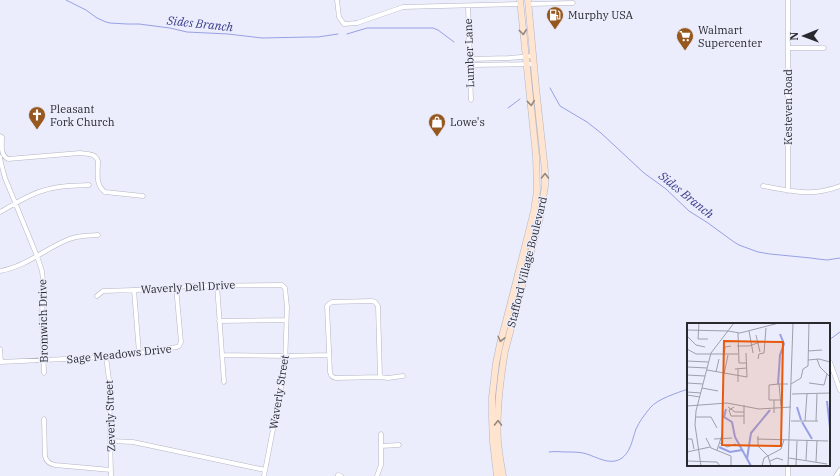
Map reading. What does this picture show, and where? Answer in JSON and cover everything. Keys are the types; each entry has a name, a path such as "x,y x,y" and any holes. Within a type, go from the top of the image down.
{"main road":[{"name":"Stafford Village Boulevard","path":"497,476 492,442 492,397 496,363 503,330 512,302 534,211 537,191 536,156 520,2"},
{"name":"Stafford Village Boulevard","path":"503,476 498,442 498,406 502,368 505,351 540,218 545,186 545,171 528,2"}],"street":[{"path":"337,0 339,17 344,24 357,23 403,7 468,6 520,2"},
{"name":"Kesteven Road","path":"788,0 788,191"},
{"path":"528,2 573,3"},
{"name":"Lumber Lane","path":"468,6 470,100"},
{"path":"788,48 824,48"},
{"path":"470,59 498,59 534,56"},
{"path":"498,59 498,65"},
{"path":"470,65 534,64"},
{"path":"0,136 2,137 3,155 8,159 80,153 91,154 98,161 98,182 102,190 106,192 143,196"},
{"name":"Bromwich Drive","path":"0,158 2,172 42,271 44,373"},
{"path":"0,212 31,195 47,189 63,186 90,185"},
{"path":"763,186 802,193 830,190 840,186"},
{"path":"0,271 19,266 67,240 98,235"},
{"path":"217,285 224,382"},
{"name":"Waverly Dell Drive","path":"97,296 103,291 166,289 187,286 282,285"},
{"name":"Waverly Street","path":"264,476 283,384 285,367 286,293 285,288 282,285"},
{"name":"Sage Meadows Drive","path":"0,362 44,361 174,349 179,346 181,342 176,287"},
{"path":"134,290 139,353"},
{"path":"380,377 378,306 372,301 332,302 329,304 327,309 332,377 388,378 403,376"},
{"path":"219,320 286,320"},
{"path":"0,349 0,362"},
{"path":"222,356 330,354"},
{"name":"Zeverly Street","path":"106,356 109,380 111,476"},
{"path":"830,362 840,390"},
{"path":"44,418 45,456 48,462 55,465 111,470"},
{"path":"377,476 381,465 381,434"},
{"path":"111,441 133,442 265,470"},
{"path":"382,446 399,445"},
{"path":"836,476 840,470"}],"waterway":[{"name":"Sides Branch","path":"66,0 86,10 97,18 110,23 139,24 187,32 228,34 262,38 318,37 338,34"},
{"name":"Sides Branch","path":"347,34 367,28 433,28 454,42"},
{"name":"Sides Branch","path":"550,88 560,106 587,122 644,173 666,189 689,211 739,245 758,252 770,254 827,260 840,258"},
{"name":"Sides Branch","path":"508,108 520,99"},
{"path":"830,339 840,332"},
{"path":"549,452 581,453 611,461 620,459 630,448 637,426 650,408 662,399 687,389"}],"place":[{"name":"Murphy USA","path":"555,30"},
{"name":"Walmart Supercenter","path":"685,51"},
{"name":"Pleasant Fork Church","path":"37,130"},
{"name":"Lowe's","path":"437,137"}]}
